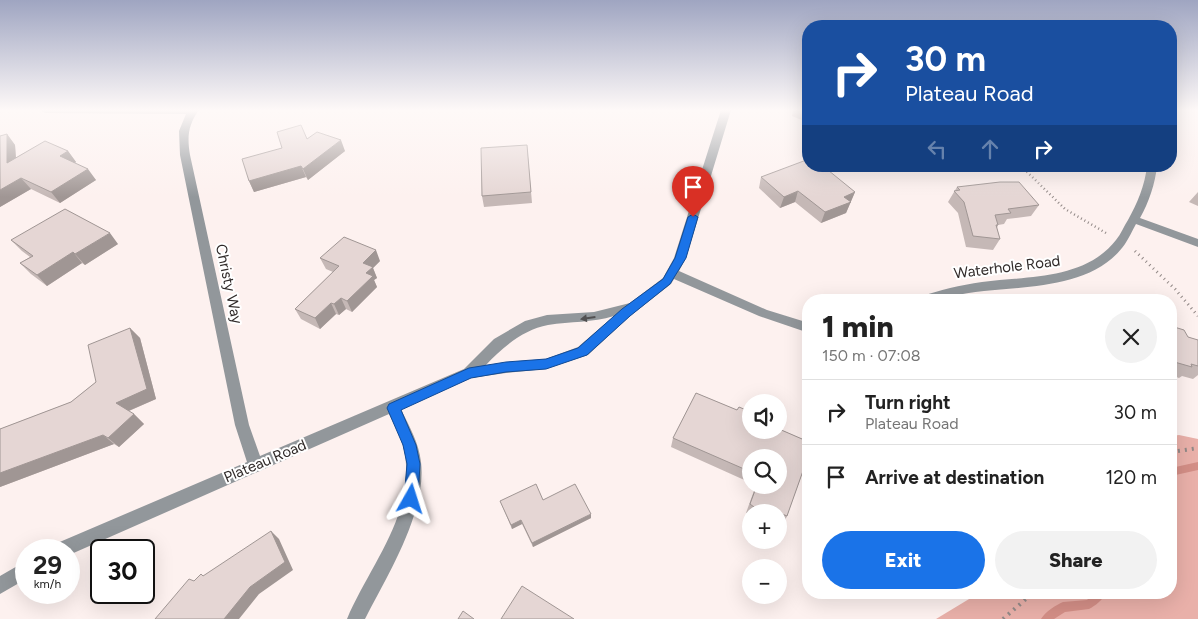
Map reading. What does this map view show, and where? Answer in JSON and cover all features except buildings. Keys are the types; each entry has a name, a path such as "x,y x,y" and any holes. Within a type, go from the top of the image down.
{"street":[{"name":"Christy Way","path":"183,139 242,425 256,465"},
{"name":"Plateau Road","path":"80,542 469,374 506,367 546,364 565,359 583,351 635,305 654,292 673,273 688,234 717,139"},
{"name":"Waterhole Road","path":"939,294 1036,282 1078,273 1094,267 1117,248 1135,220 1148,187 1151,172"},
{"path":"1135,220 1198,243"},
{"path":"673,273 763,313 802,326"},
{"name":"Plateau Road","path":"469,374 499,343 530,325 547,320 594,317 635,305"},
{"path":"356,619 405,519 411,499 414,464 410,445 393,408"},
{"path":"0,586 15,576"}],"path":[{"path":"1177,451 1194,447 1198,448"},
{"path":"1003,619 1026,599"}],"shaded area":[{"path":"1177,435 1198,439 1198,619 936,619 969,599 1177,599"}],"waterway":[{"path":"1177,471 1198,466"},
{"path":"1046,619 1063,607 1089,604 1094,599"}],"route":[{"path":"411,499 414,464 410,445 393,408 469,374 506,367 546,364 565,359 583,351 626,312 654,292 673,273 680,258 693,217"}]}
